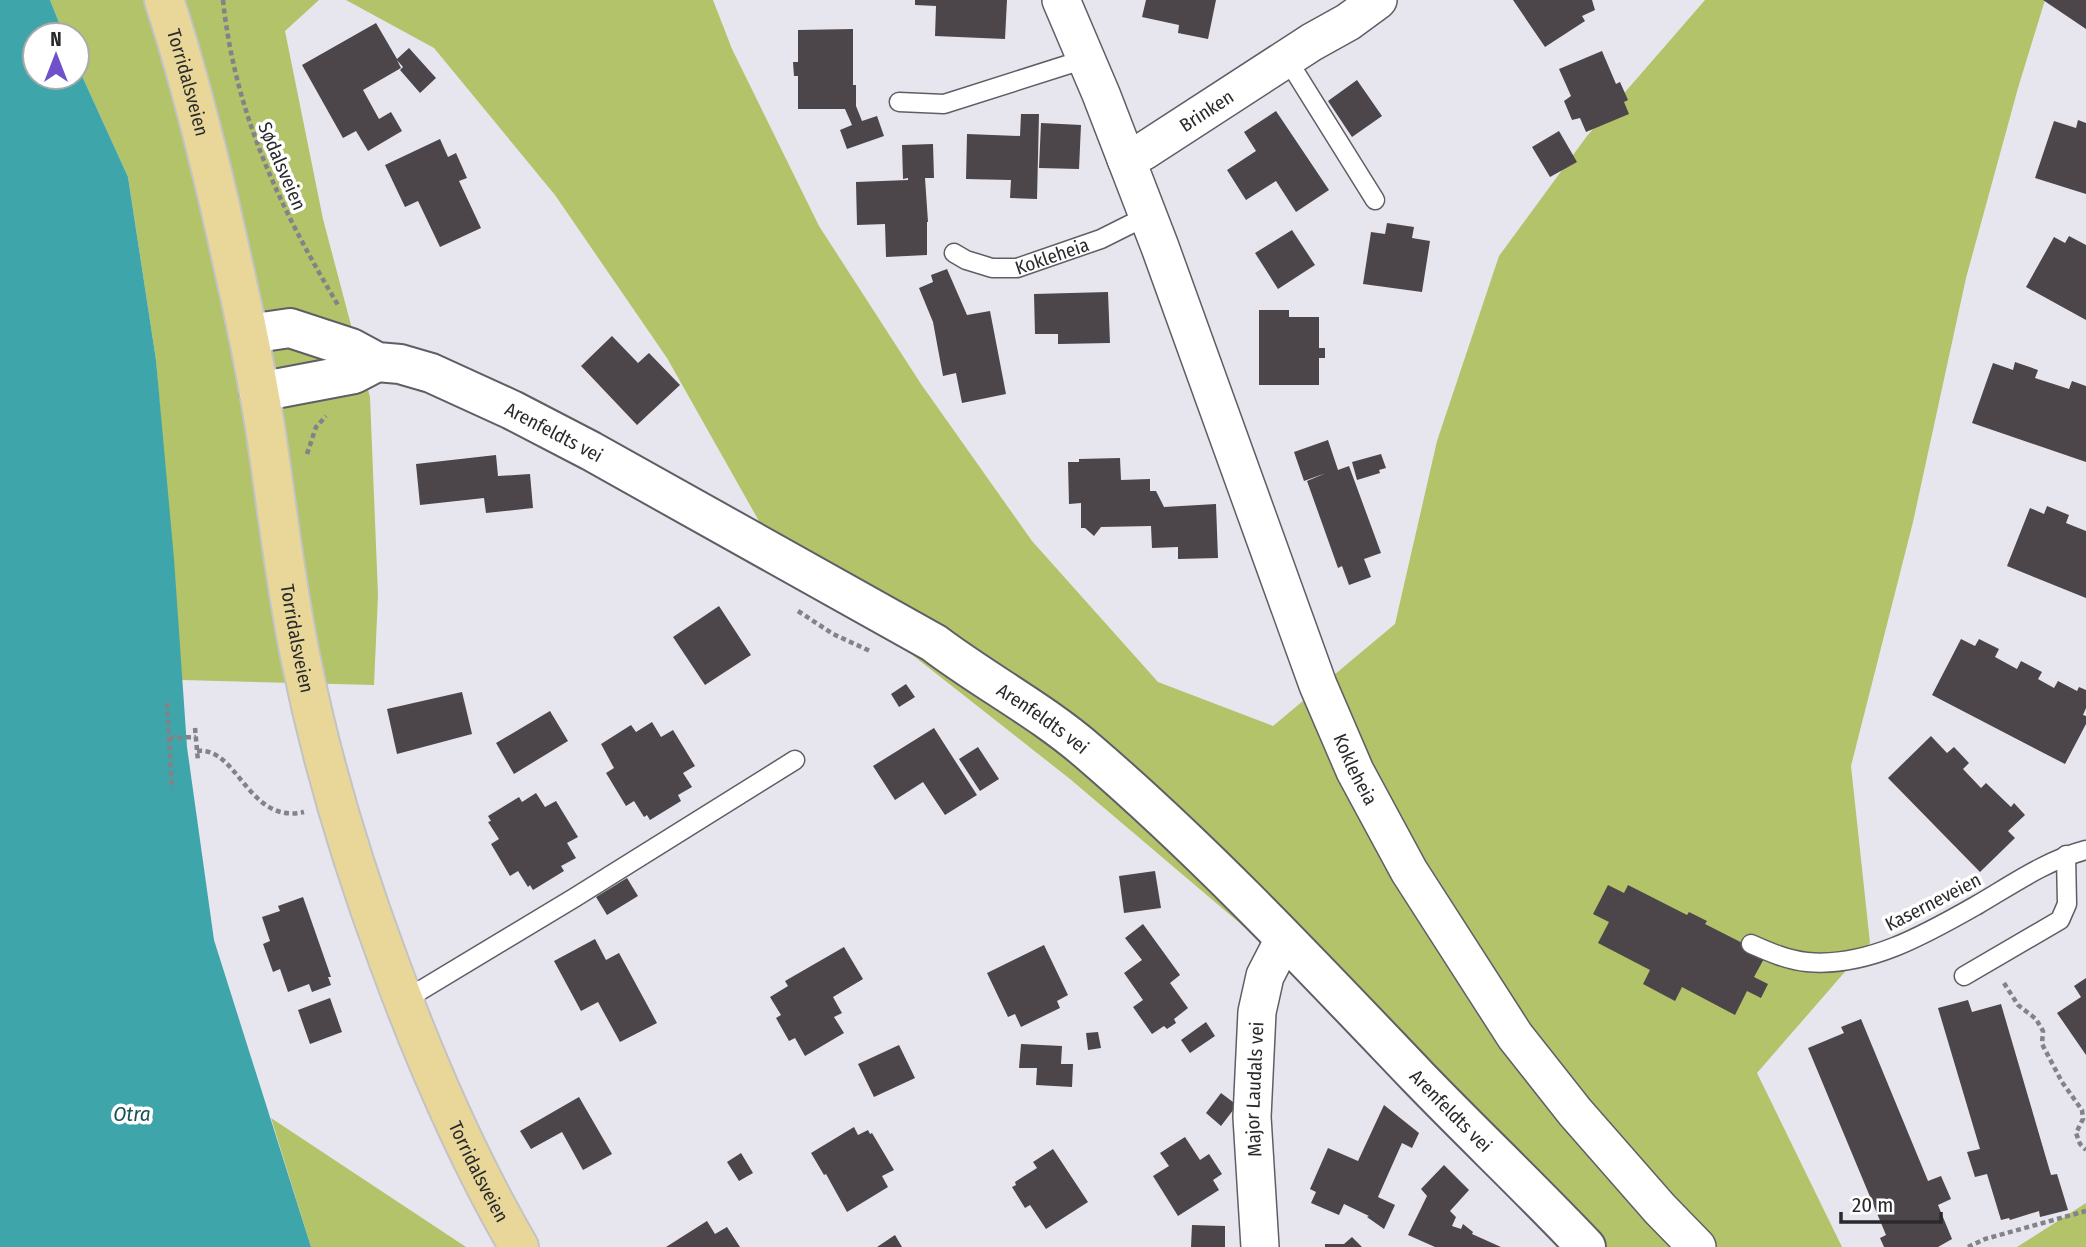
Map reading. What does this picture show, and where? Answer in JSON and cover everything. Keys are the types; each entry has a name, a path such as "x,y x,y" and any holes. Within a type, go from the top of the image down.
{"main road":[{"name":"Torridalsveien","path":"164,0 197,108 249,334 291,611 312,711 343,830 429,1067 474,1165 519,1247"}],"street":[{"name":"Kokleheia","path":"1061,0 1126,159 1318,685 1355,771 1409,871 1515,1035 1575,1112 1660,1209 1698,1247"},
{"name":"Brinken","path":"1126,159 1144,151 1348,22 1378,0"},
{"name":"Arenfeldts vei","path":"249,334 290,328 351,348 377,362 400,364 431,373 512,410 591,451 933,643 1087,750 1182,835 1586,1247"},
{"path":"258,392 354,374 377,362"},
{"name":"Major Laudals vei","path":"1260,1247 1252,1117 1257,1012 1265,976 1284,939"}],"lane":[{"path":"899,102 944,104 1084,57"},
{"path":"1287,59 1375,200"},
{"name":"Kokleheia","path":"954,253 966,260 992,268 1017,268 1101,239 1147,216"},
{"path":"403,1001 586,891 795,760"},
{"name":"Kaserneveien","path":"1751,944 1771,953 1799,960 1852,960 1897,947 1976,906 2046,864 2086,850"},
{"path":"1964,976 2060,920 2067,904 2066,855"}],"path":[{"name":"Sødalsveien","path":"223,0 236,81 246,116 289,220 345,315"},
{"path":"306,459 316,427 328,414"},
{"path":"797,610 833,634 877,653"},
{"path":"167,704 172,789"},
{"path":"195,728 198,761"},
{"path":"169,738 196,737"},
{"path":"197,751 206,750 220,758 275,812 294,814 336,804"},
{"path":"1990,960 2018,1005 2036,1019 2043,1031 2042,1044 2062,1082 2082,1110 2083,1119 2076,1133 2080,1144 2086,1150"},
{"path":"1968,1247 1985,1239 2086,1211"}],"green space":[{"path":"50,0 319,0 285,31 323,219 370,397 378,595 374,685 182,680 156,360 128,177 89,91 91,91 91,21 58,21"},
{"path":"346,0 713,0 732,49 819,226 921,384 1032,541 1158,682 1273,726 1395,624 1437,441 1499,256 1587,136 1705,0 2045,0 1966,278 1913,522 1851,766 1870,943 1757,1073 1842,1247 1581,1247 1362,1027 1070,779 915,657 764,530 667,358 555,195 434,48"},
{"path":"271,1118 466,1247 311,1247"},
{"path":"2086,1203 2086,1247 2017,1247"}],"water":[{"name":"Otra","path":"0,0 50,0 58,21 21,21 21,91 89,91 128,177 156,360 187,747 214,940 311,1247 0,1247"}],"building":[{"path":"915,0 1007,0 1005,39 935,36 936,6 915,5"},
{"path":"1146,0 1216,0 1208,39 1178,33 1179,25 1142,17"},
{"path":"1513,0 1592,0 1595,10 1582,16 1585,21 1545,47"},
{"path":"2043,0 2086,0 2086,29"},
{"path":"376,23 397,59 409,48 436,78 420,93 400,70 403,67 397,60 401,68 363,90 379,119 391,112 402,131 368,151 356,131 343,138 302,65"},
{"path":"853,29 853,85 856,85 856,106 862,121 877,116 884,136 847,149 840,130 852,125 845,109 798,109 798,76 794,76 793,62 798,62 798,30"},
{"path":"1602,51 1616,84 1620,82 1628,100 1624,102 1629,114 1586,132 1580,118 1572,120 1564,101 1571,96 1559,69"},
{"path":"1357,80 1382,116 1352,137 1328,101"},
{"path":"1276,111 1329,190 1296,212 1276,181 1246,200 1227,170 1256,151 1244,132"},
{"path":"1021,114 1039,114 1037,199 1010,198 1011,180 966,179 967,134 1020,136"},
{"path":"2078,120 2086,123 2086,194 2035,178 2054,121 2076,128"},
{"path":"1041,123 1081,125 1079,169 1039,168"},
{"path":"1559,131 1577,162 1550,177 1532,147"},
{"path":"440,139 448,157 456,153 467,178 459,181 481,228 440,247 418,201 405,207 385,165"},
{"path":"933,144 934,178 925,178 927,255 886,257 885,224 857,225 856,182 908,180 903,179 902,145"},
{"path":"1387,223 1414,227 1412,238 1430,241 1422,292 1363,284 1371,232 1385,234"},
{"path":"1292,230 1315,265 1278,289 1255,253"},
{"path":"2069,236 2086,245 2086,320 2026,287 2054,237 2065,243"},
{"path":"947,269 967,315 990,311 1006,394 962,403 956,373 943,376 933,322 919,288 933,282 931,275"},
{"path":"1108,292 1110,343 1058,344 1058,334 1035,334 1034,294"},
{"path":"1259,310 1289,310 1289,317 1319,317 1319,348 1325,348 1325,358 1319,358 1319,385 1259,385"},
{"path":"612,336 638,363 649,353 680,385 637,425 581,366"},
{"path":"2015,362 2038,370 2035,378 2069,389 2072,381 2086,386 2086,462 1972,423 1993,363 2013,370"},
{"path":"1328,440 1338,470 1349,466 1381,553 1364,559 1371,577 1349,585 1342,566 1338,568 1307,481 1326,473 1304,481 1294,452"},
{"path":"1381,454 1386,468 1379,470 1380,473 1357,480 1352,462"},
{"path":"496,455 498,476 530,474 533,508 486,513 484,498 420,505 416,464"},
{"path":"1120,458 1121,480 1150,479 1150,491 1156,491 1164,507 1216,504 1218,558 1178,559 1178,547 1152,548 1151,526 1101,527 1094,536 1081,528 1081,503 1069,504 1068,462 1079,462 1079,459"},
{"path":"2047,506 2069,515 2066,523 2086,531 2086,598 2007,566 2030,508 2044,514"},
{"path":"719,606 751,655 705,685 673,637"},
{"path":"1961,639 1975,646 1979,639 1999,649 1995,657 2017,669 2021,661 2042,672 2038,679 2054,688 2058,681 2077,691 2079,687 2086,690 2086,708 2083,715 2086,716 2086,724 2065,764 1932,695"},
{"path":"906,684 915,697 899,707 891,694"},
{"path":"462,692 472,734 397,754 387,709"},
{"path":"550,711 568,741 514,774 496,743"},
{"path":"652,722 661,737 673,730 695,766 683,773 692,787 678,795 681,801 650,820 647,815 644,817 634,801 626,806 606,773 614,768 601,744 631,725 636,732"},
{"path":"934,728 977,795 945,815 923,782 895,800 873,766"},
{"path":"1931,736 1947,753 1954,747 1969,763 1963,769 1981,788 1986,783 2011,807 2014,803 2025,815 2008,831 2015,838 1980,872 1888,778"},
{"path":"978,747 999,779 980,791 959,759"},
{"path":"536,793 545,807 556,801 578,837 567,843 576,858 561,866 564,871 533,890 518,871 510,876 491,844 499,839 488,822 491,821 488,816 519,797 522,802"},
{"path":"1155,871 1161,908 1124,913 1119,876"},
{"path":"627,878 638,896 607,915 596,897"},
{"path":"1608,885 1624,893 1628,885 1687,915 1689,912 1707,921 1705,924 1766,955 1754,977 1768,984 1761,998 1747,991 1735,1015 1682,987 1675,1001 1643,984 1650,970 1598,943 1609,922 1593,914"},
{"path":"303,897 331,977 328,977 331,985 312,992 309,984 288,992 280,969 273,972 263,944 270,941 262,917 280,911 278,906"},
{"path":"1143,924 1180,975 1170,983 1188,1008 1174,1019 1176,1023 1167,1029 1164,1026 1152,1034 1133,1007 1143,1000 1124,973 1142,960 1125,938"},
{"path":"595,939 606,960 619,953 657,1023 620,1042 598,1002 581,1011 554,961"},
{"path":"1044,945 1068,995 1057,1001 1060,1008 1021,1027 1015,1014 1008,1017 987,973"},
{"path":"844,947 863,979 833,997 842,1013 834,1017 844,1033 805,1056 795,1038 789,1041 776,1018 781,1015 770,997 788,986 785,981"},
{"path":"2086,978 2086,1055 2057,1013 2081,997 2074,986"},
{"path":"330,998 342,1032 310,1044 298,1010"},
{"path":"1968,1000 1972,1012 2001,1004 2051,1175 2057,1174 2068,1210 2040,1217 2039,1211 2001,1220 1987,1174 1975,1177 1967,1152 1980,1149 1938,1008"},
{"path":"1861,1019 1928,1181 1941,1176 1951,1199 1938,1205 1952,1239 1938,1247 1884,1247 1880,1238 1886,1235 1808,1048 1844,1033 1841,1027"},
{"path":"1206,1022 1215,1036 1190,1053 1181,1040"},
{"path":"1098,1032 1101,1048 1088,1050 1086,1033"},
{"path":"1021,1044 1062,1046 1061,1064 1073,1064 1072,1087 1036,1085 1037,1068 1019,1068"},
{"path":"899,1045 915,1078 874,1097 858,1064"},
{"path":"1221,1093 1237,1105 1221,1126 1206,1113"},
{"path":"579,1097 612,1154 583,1170 562,1132 531,1149 520,1131"},
{"path":"1384,1105 1419,1133 1412,1148 1402,1143 1378,1197 1395,1205 1384,1229 1367,1217 1369,1216 1344,1204 1339,1215 1311,1203 1316,1192 1310,1189 1328,1148 1358,1161"},
{"path":"854,1127 858,1135 868,1130 872,1133 894,1170 882,1176 888,1187 847,1212 811,1153"},
{"path":"1185,1137 1200,1160 1209,1154 1222,1174 1213,1180 1219,1190 1178,1216 1153,1176 1169,1166 1160,1153"},
{"path":"1053,1149 1088,1202 1046,1229 1030,1205 1025,1208 1012,1187 1016,1185 1015,1182 1037,1168 1033,1162"},
{"path":"741,1153 753,1173 739,1181 727,1162"},
{"path":"1444,1165 1469,1190 1450,1211 1456,1217 1452,1226 1461,1229 1463,1224 1472,1234 1501,1247 1435,1247 1408,1235 1427,1196 1421,1189"},
{"path":"707,1221 715,1234 727,1227 740,1247 666,1247"},
{"path":"1192,1225 1225,1226 1225,1247 1191,1247"},
{"path":"895,1235 902,1247 877,1247"},
{"path":"1352,1237 1362,1247 1325,1247 1325,1244 1344,1244"}]}
